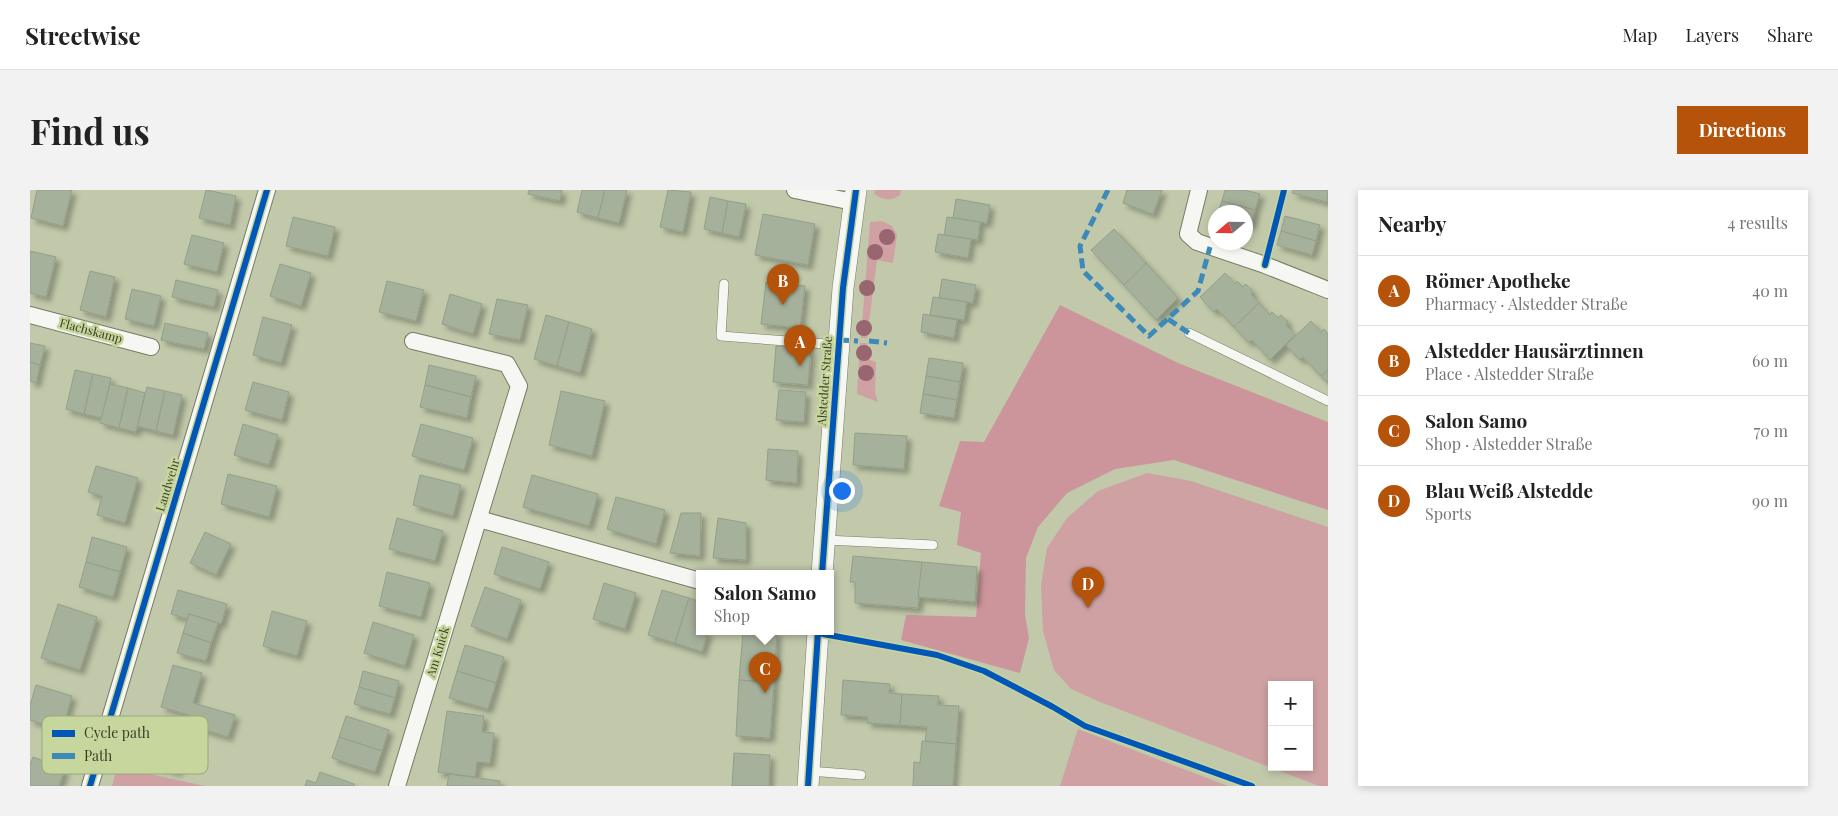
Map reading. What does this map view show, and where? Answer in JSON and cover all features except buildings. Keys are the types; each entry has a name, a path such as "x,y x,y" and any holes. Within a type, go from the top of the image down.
{"street":[{"name":"Landwehr","path":"111,716 267,190"},
{"path":"794,190 855,196"},
{"path":"1199,190 1188,234 1197,242 1265,265 1328,290"},
{"name":"Alstedder Straße","path":"822,570 843,288 855,196"},
{"name":"Flachskamp","path":"30,315 151,347"},
{"name":"Am Knick","path":"397,786 519,386 507,364 413,341"},
{"path":"479,519 696,580"},
{"path":"808,778 818,635"},
{"name":"Landwehr","path":"90,786 94,774"}],"lane":[{"path":"724,284 720,336 839,345"},
{"path":"1190,333 1328,401"},
{"path":"824,540 934,545"},
{"path":"808,778 861,775"}],"shaded area":[{"path":"875,190 901,190 900,195 893,199 887,199 874,194"},
{"path":"882,221 892,226 897,235 893,263 877,260 867,338 861,338 870,222"},
{"path":"1060,305 1178,363 1328,422 1328,510 1174,460 1115,469 1067,493 1038,527 1026,558 1025,615 1029,638 1020,673 901,640 906,615 976,617 981,553 957,545 961,512 939,506 960,441 984,442"},
{"path":"860,343 867,343 865,358 876,362 875,392 878,402 857,394"},
{"path":"1147,473 1191,481 1328,527 1328,786 1319,786 1280,771 1313,771 1313,681 1268,681 1268,766 1071,689 1054,670 1043,631 1041,585 1047,548 1067,518 1098,491"},
{"path":"1078,729 1228,786 1060,786"},
{"path":"115,774 149,774 205,786 112,786"}],"marked path":[{"path":"1108,190 1080,246 1083,271 1149,336 1198,291 1209,250"},
{"path":"1168,319 1189,333"},
{"path":"839,340 858,341"},
{"path":"869,341 887,343"}],"cycle path":[{"path":"111,716 267,190"},
{"path":"822,570 843,288 856,190"},
{"path":"1265,265 1284,190"},
{"path":"808,786 818,635"},
{"path":"829,635 937,655 984,671 1085,726 1252,786"},
{"path":"90,786 94,774"}],"place":[{"name":"Alstedder Hausärztinnen","path":"783,305"},
{"name":"Römer Apotheke","path":"800,366"},
{"name":"Blau Weiß Alstedde","path":"1088,608"},
{"name":"Salon Samo","path":"765,693"}]}
